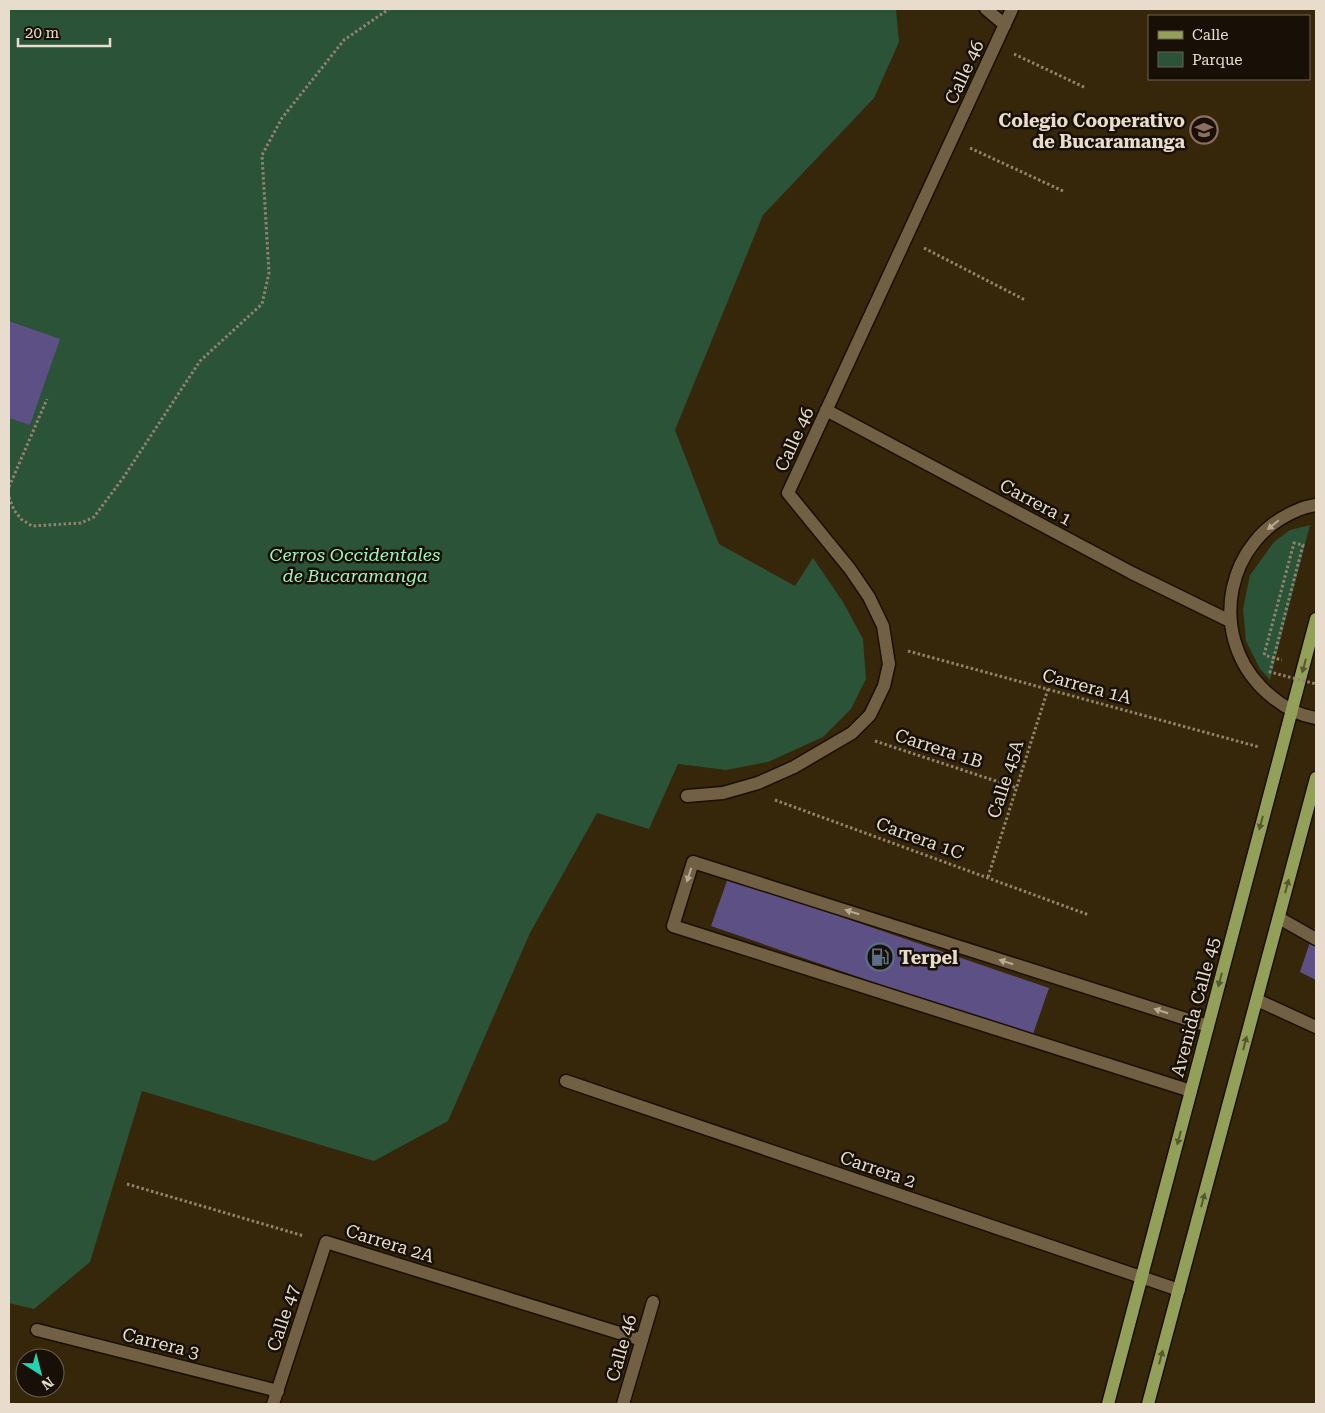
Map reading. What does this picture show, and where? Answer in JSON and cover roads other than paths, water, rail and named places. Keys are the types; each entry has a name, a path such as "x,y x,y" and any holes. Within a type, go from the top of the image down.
{"main road":[{"name":"Avenida Calle 45","path":"1108,1404 1316,619"},
{"path":"1148,1404 1316,778"}],"street":[{"path":"986,9 1005,25"},
{"name":"Calle 46","path":"687,796 723,793 742,788 794,767 852,733 870,715 884,686 889,664 886,644 882,626 869,597 850,570 788,493 1012,9"},
{"name":"Carrera 1","path":"826,410 1132,573 1230,621"},
{"path":"1316,505 1298,510 1274,524 1254,543 1239,567 1231,593 1230,621 1237,650 1251,676 1272,698 1292,710 1316,718"},
{"path":"1191,1090 673,926 693,862 1208,1026"},
{"path":"1279,918 1316,939"},
{"path":"1257,1000 1316,1027"},
{"name":"Carrera 2","path":"566,1081 1179,1290"},
{"name":"Carrera 2A","path":"326,1242 642,1340"},
{"name":"Calle 47","path":"273,1404 326,1242"},
{"name":"Calle 46","path":"623,1404 653,1302"},
{"name":"Carrera 3","path":"37,1330 278,1391"}],"place":[{"name":"Colegio Cooperativo de Bucaramanga","path":"1204,130"},
{"name":"Terpel","path":"880,957"}],"park label":[{"name":"Cerros Occidentales de Bucaramanga","path":"355,564"}]}
